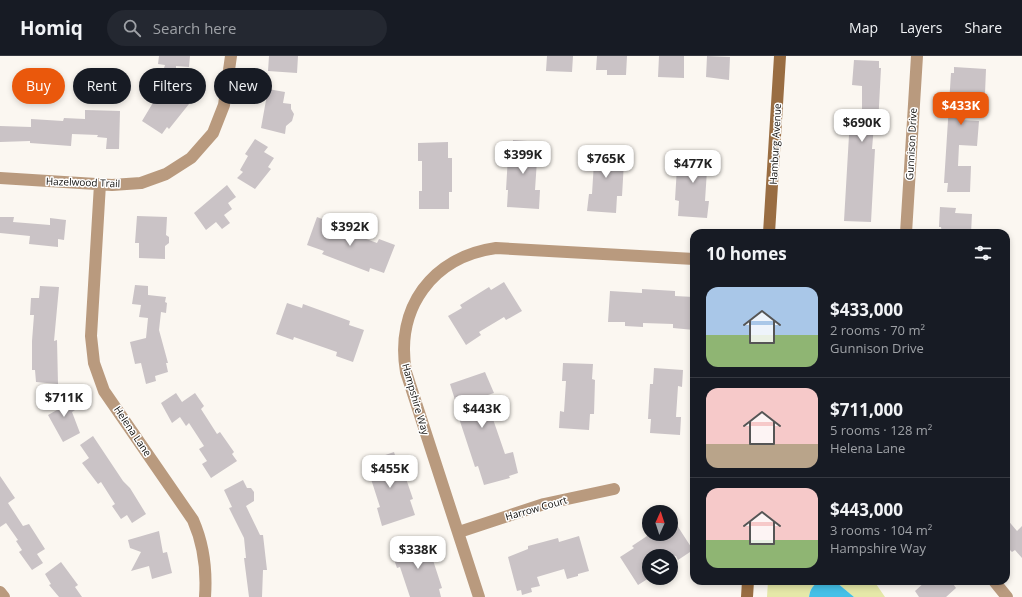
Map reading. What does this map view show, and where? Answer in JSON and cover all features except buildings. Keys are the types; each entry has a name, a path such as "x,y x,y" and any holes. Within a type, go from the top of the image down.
{"street":[{"name":"Hazelwood Trail","path":"0,178 100,184 136,183 158,178 182,165 196,153 213,133 221,116 227,95 231,56"},
{"name":"Hamburg Avenue","path":"769,229 780,56"},
{"name":"Gunnison Drive","path":"906,229 917,56"},
{"name":"Helena Lane","path":"100,184 91,336 94,363 104,391 193,520 199,535 204,556 206,569 205,597"},
{"name":"Hampshire Way","path":"480,597 405,364 405,334 410,314 416,300 428,282 441,269 461,257 483,250 503,247 690,259"},
{"name":"Harrow Court","path":"459,532 544,504 614,489"},
{"path":"747,597 748,585"},
{"path":"997,585 1007,597"},
{"path":"0,592 4,597"}],"green space":[{"path":"768,585 814,585 809,597 767,597"},
{"path":"840,585 877,585 885,597 854,597"}],"water":[{"path":"814,585 840,585 854,597 809,597"}]}
